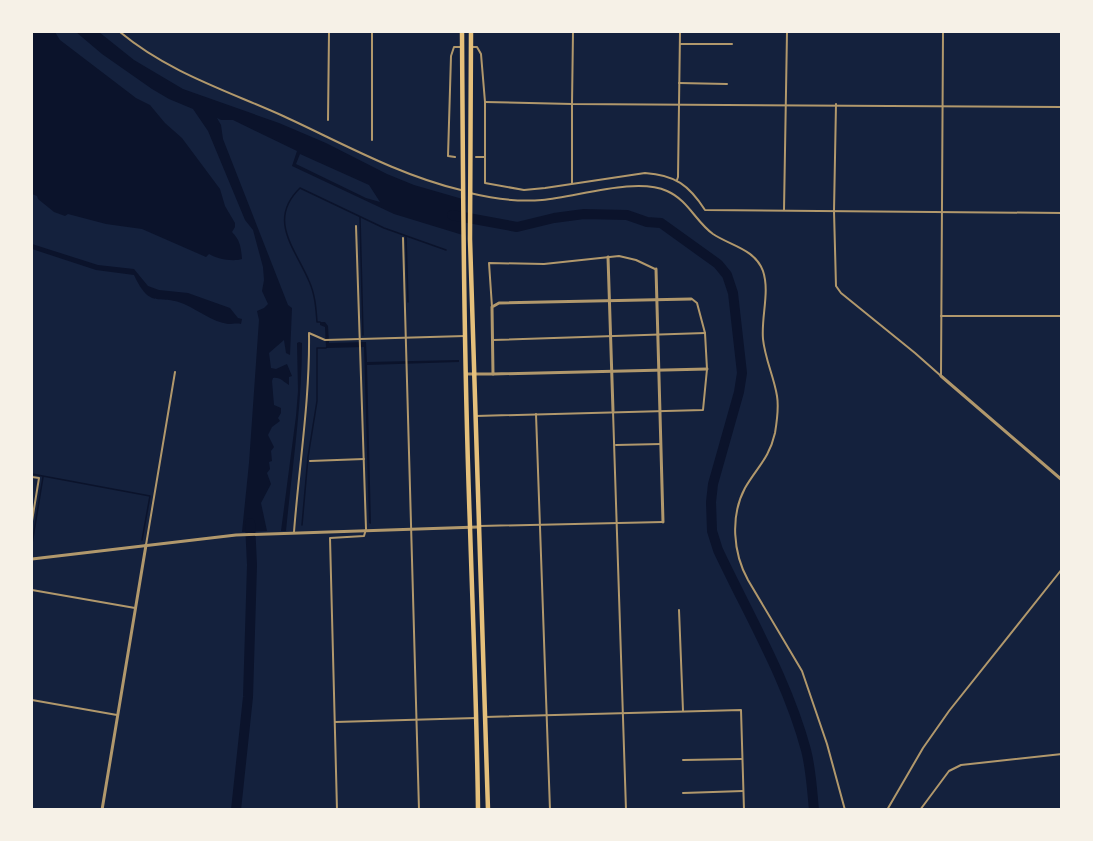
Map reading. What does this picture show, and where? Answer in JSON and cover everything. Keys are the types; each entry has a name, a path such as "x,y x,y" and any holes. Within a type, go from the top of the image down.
{"highway":[{"path":"462,32 463,239 478,810"},
{"path":"471,32 470,239 488,810"}],"street":[{"path":"120,32 152,56 181,73 245,98 400,171 463,193"},
{"path":"328,120 329,32"},
{"path":"372,32 372,140"},
{"path":"572,183 573,32"},
{"path":"676,180 678,177 680,105 680,32"},
{"path":"784,210 787,32"},
{"path":"941,376 943,32"},
{"path":"680,44 732,44"},
{"path":"455,158 448,156 451,56 454,47 462,47"},
{"path":"471,47 477,47 481,54 485,102 485,183 524,190 645,173 660,174 676,180 695,194 705,210 1062,213"},
{"path":"680,83 727,84"},
{"path":"485,102 1062,107"},
{"path":"836,104 834,211 836,286 841,293 915,353 1062,480"},
{"path":"476,157 485,157"},
{"path":"470,195 508,201 540,200 635,186 653,186 668,191 682,200 705,228 752,254 759,264 763,271 765,284 763,338 778,407 770,451 745,488 738,508 737,551 748,580 802,671 827,744 845,810"},
{"path":"337,810 330,538 364,536 366,529 356,226"},
{"path":"403,238 419,810"},
{"path":"32,559 236,535 366,529 663,522 656,269 636,260 608,257 544,264 489,263 493,374"},
{"path":"608,257 626,810"},
{"path":"476,416 703,410 706,369 705,333 698,303 692,299 499,303 492,307"},
{"path":"941,316 1062,316"},
{"path":"292,532 308,393 309,333 325,340 465,336"},
{"path":"493,340 705,333"},
{"path":"466,374 706,369"},
{"path":"102,810 175,372"},
{"path":"536,414 550,810"},
{"path":"615,445 661,444"},
{"path":"310,461 364,459"},
{"path":"32,477 39,478 32,521"},
{"path":"886,810 923,748 949,711 1062,569"},
{"path":"32,590 136,608"},
{"path":"679,609 683,711"},
{"path":"32,700 118,715"},
{"path":"485,717 741,710 744,810"},
{"path":"335,722 477,718"},
{"path":"920,810 949,771 961,765 1062,754"},
{"path":"684,760 742,759"},
{"path":"683,793 743,791"}],"water":[{"path":"32,32 55,32 60,40 136,98 150,105 182,138 220,189 225,206 235,223 232,232 240,244 242,259 225,259 209,254 206,257 142,229 106,224 68,214 65,216 54,212 32,194"},
{"path":"76,32 99,32 134,60 183,89 279,123 414,185 466,200 466,236 394,214 292,166 297,151 233,120 217,118 221,125 223,139 288,305 292,308 290,355 286,353 284,340 269,353 271,368 276,369 287,364 292,376 289,377 289,385 278,378 273,378 272,381 274,405 281,408 281,413 278,418 280,421 272,427 268,435 274,447 271,451 272,461 269,462 270,469 267,473 271,484 261,503 267,531 242,532 259,320 257,311 268,304 262,291 263,267 253,230 245,220 208,131 193,109 152,89 102,54","holes":["300,154 369,185 380,202 366,198 296,164"]},
{"path":"32,244 98,265 134,269 148,286 159,290 188,293 230,308 238,318 242,319 241,324 222,323 184,304 150,297 134,275 96,270 32,249"},
{"path":"320,322 325,322 328,326 329,343 366,342 367,362 459,360 459,362 367,365 371,524 369,523 364,347 326,348 325,327 320,325"},
{"path":"297,343 302,343 302,367 299,414 286,531 281,531 296,416"}],"waterway":[{"path":"320,322 317,322 311,286 291,246 285,223 290,200 300,188 384,228 446,250"},
{"path":"452,215 517,227 584,214 627,215 647,222 661,223 718,264 727,275 733,293 742,373 739,392 713,484 712,531 718,550 789,698 806,750 814,810"},
{"path":"360,217 363,335"},
{"path":"406,237 408,302"},
{"path":"302,525 308,457 317,401 317,348 326,348"},
{"path":"32,474 150,496 142,540"},
{"path":"32,544 43,477"},
{"path":"236,810 248,697 252,565 250,523"}]}
